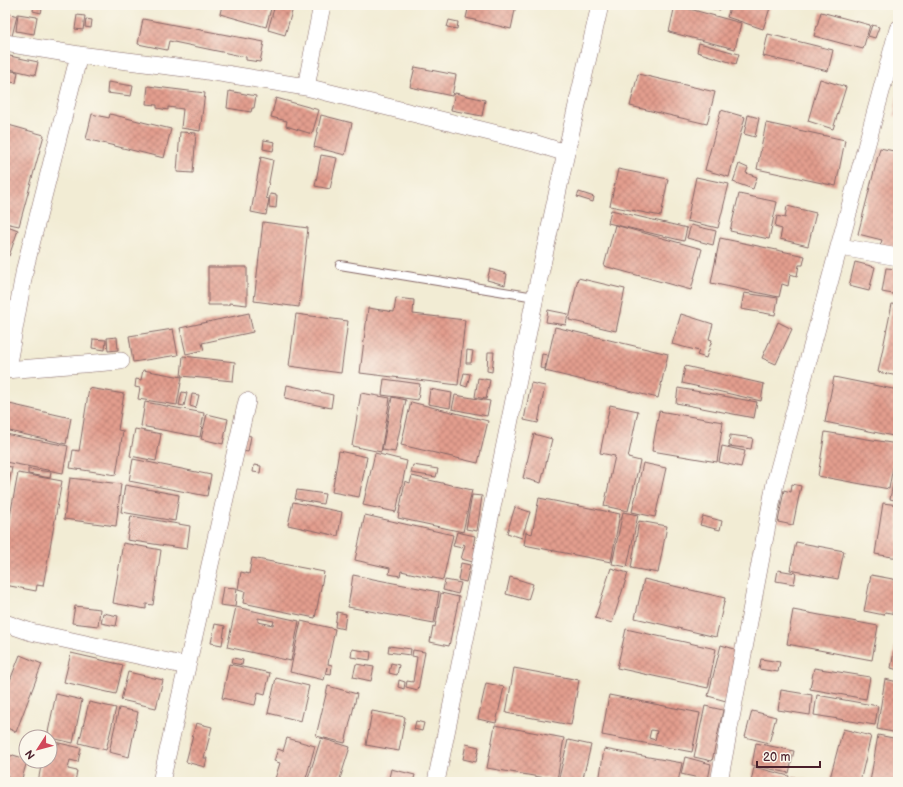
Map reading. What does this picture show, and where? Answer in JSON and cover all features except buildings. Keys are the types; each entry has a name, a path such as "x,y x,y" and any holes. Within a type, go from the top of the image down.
{"street":[{"path":"306,87 322,5"},
{"path":"436,782 535,297 600,5"},
{"path":"719,782 776,482 898,29"},
{"path":"5,43 79,55 201,70 306,87 534,143 566,153"},
{"path":"79,55 25,268 6,370 121,361"},
{"path":"840,248 898,257"},
{"path":"161,782 247,401"},
{"path":"5,623 31,632 187,666"}],"lane":[{"path":"340,265 535,297"}]}
